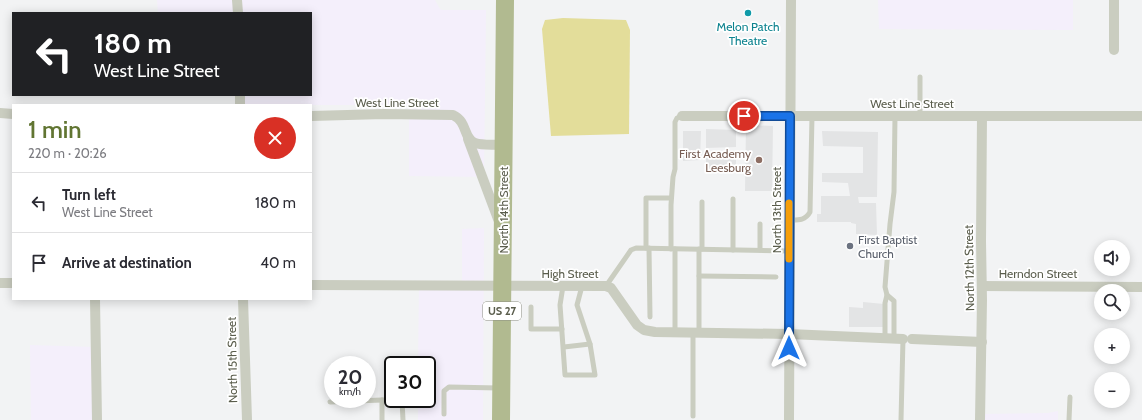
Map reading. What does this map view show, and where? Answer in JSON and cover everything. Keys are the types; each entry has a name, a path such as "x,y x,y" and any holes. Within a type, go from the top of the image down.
{"highway":[{"name":"North 14th Street","path":"501,420 505,0"}],"street":[{"path":"238,0 238,12"},
{"name":"North 13th Street","path":"789,420 791,0"},
{"path":"1114,0 1114,50"},
{"path":"0,113 12,114"},
{"name":"West Line Street","path":"312,116 384,114 453,115 458,117 463,123 503,232"},
{"name":"West Line Street","path":"682,116 1142,116"},
{"name":"North 12th Street","path":"980,420 982,342 982,116"},
{"path":"468,139 475,143 504,144"},
{"path":"0,283 12,283"},
{"name":"High Street","path":"312,284 606,286 611,288 637,325 644,330 655,332 789,334 982,342"},
{"name":"Herndon Street","path":"982,286 1142,287"},
{"path":"95,300 97,420"},
{"name":"North 15th Street","path":"244,300 247,420"}],"lane":[{"path":"920,77 920,116"},
{"path":"675,333 671,198 675,169 675,122 677,118 682,116"},
{"path":"789,220 802,220 807,217 810,212 812,116"},
{"path":"894,116 894,192 885,287 887,295 885,303 898,339"},
{"path":"650,317 646,198 671,198"},
{"path":"733,199 734,250"},
{"path":"693,416 702,202"},
{"path":"760,224 760,250"},
{"path":"606,286 631,250 636,248 789,250"},
{"path":"699,276 776,277"},
{"path":"563,286 560,305 565,375 595,375 590,344 577,305 582,286"},
{"path":"887,295 894,301 898,339 901,420"},
{"path":"530,307 531,329 562,329"},
{"path":"564,347 590,344"},
{"path":"444,414 444,391 449,387 501,388"},
{"path":"1069,420 1070,397"},
{"path":"376,400 402,400 403,420"},
{"path":"382,400 382,420"}],"shaded area":[{"path":"157,0 435,0 442,10 486,10 484,177 409,176 409,105 237,104 237,96 312,96 312,12 158,12"},
{"path":"878,0 1073,0 1073,30 879,29"},
{"path":"563,18 626,20 630,30 629,134 551,136 542,29 545,20"},
{"path":"746,125 773,126 772,191 745,191"},
{"path":"706,129 736,130 736,147 706,148"},
{"path":"683,131 701,131 700,160 683,161"},
{"path":"822,131 878,132 877,197 858,197 859,203 876,203 877,235 856,234 856,224 851,222 817,222 817,214 821,214 821,196 850,196 848,183 822,182 822,173 863,173 863,147 823,146"},
{"path":"706,153 736,153 736,171 706,172"},
{"path":"484,228 483,420 418,420 418,408 436,408 436,356 418,356 419,285 462,285 462,229"},
{"path":"863,302 884,304 885,327 849,327 849,307 863,308"},
{"path":"30,345 94,347 95,420 31,420"},
{"path":"1058,411 1058,420 984,420 983,414 1048,413"}],"slow traffic":[{"path":"789,203 789,259"}],"place":[{"name":"Melon Patch Theatre","path":"748,13"},
{"name":"First Academy Leesburg","path":"759,160"},
{"name":"First Baptist Church","path":"850,246"}],"route":[{"path":"744,116 790,116 789,348"}]}
